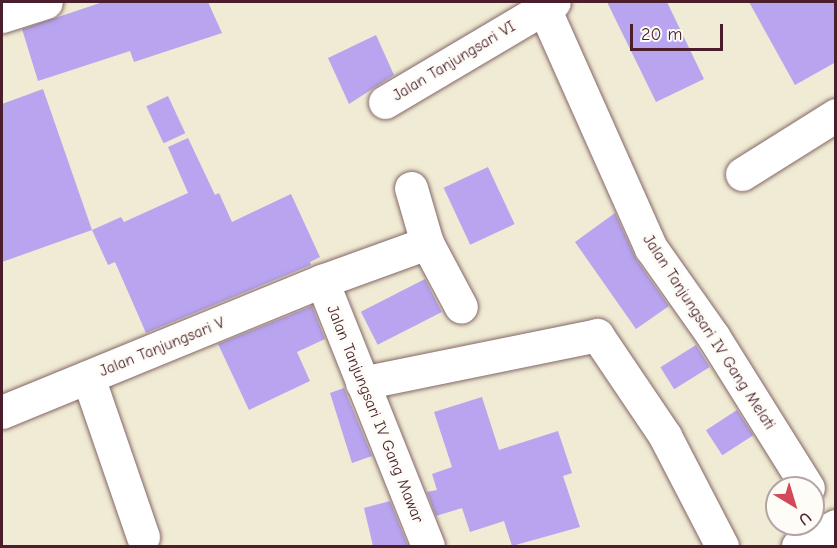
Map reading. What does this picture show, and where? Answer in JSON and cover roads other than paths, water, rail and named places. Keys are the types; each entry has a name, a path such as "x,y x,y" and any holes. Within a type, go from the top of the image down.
{"street":[{"path":"2,16 46,2"},
{"name":"Jalan Tanjungsari VI","path":"385,102 549,4"},
{"name":"Jalan Tanjungsari IV Gang Melati","path":"549,4 651,248 800,476"},
{"path":"742,174 836,115"},
{"path":"411,188 426,243 461,307"},
{"name":"Jalan Tanjungsari V","path":"2,412 322,281 426,243"},
{"name":"Jalan Tanjungsari IV Gang Mawar","path":"322,281 428,546"},
{"path":"362,383 597,335 665,436 722,546"},
{"path":"88,377 143,537"},
{"path":"798,546 835,526 825,512"}]}
